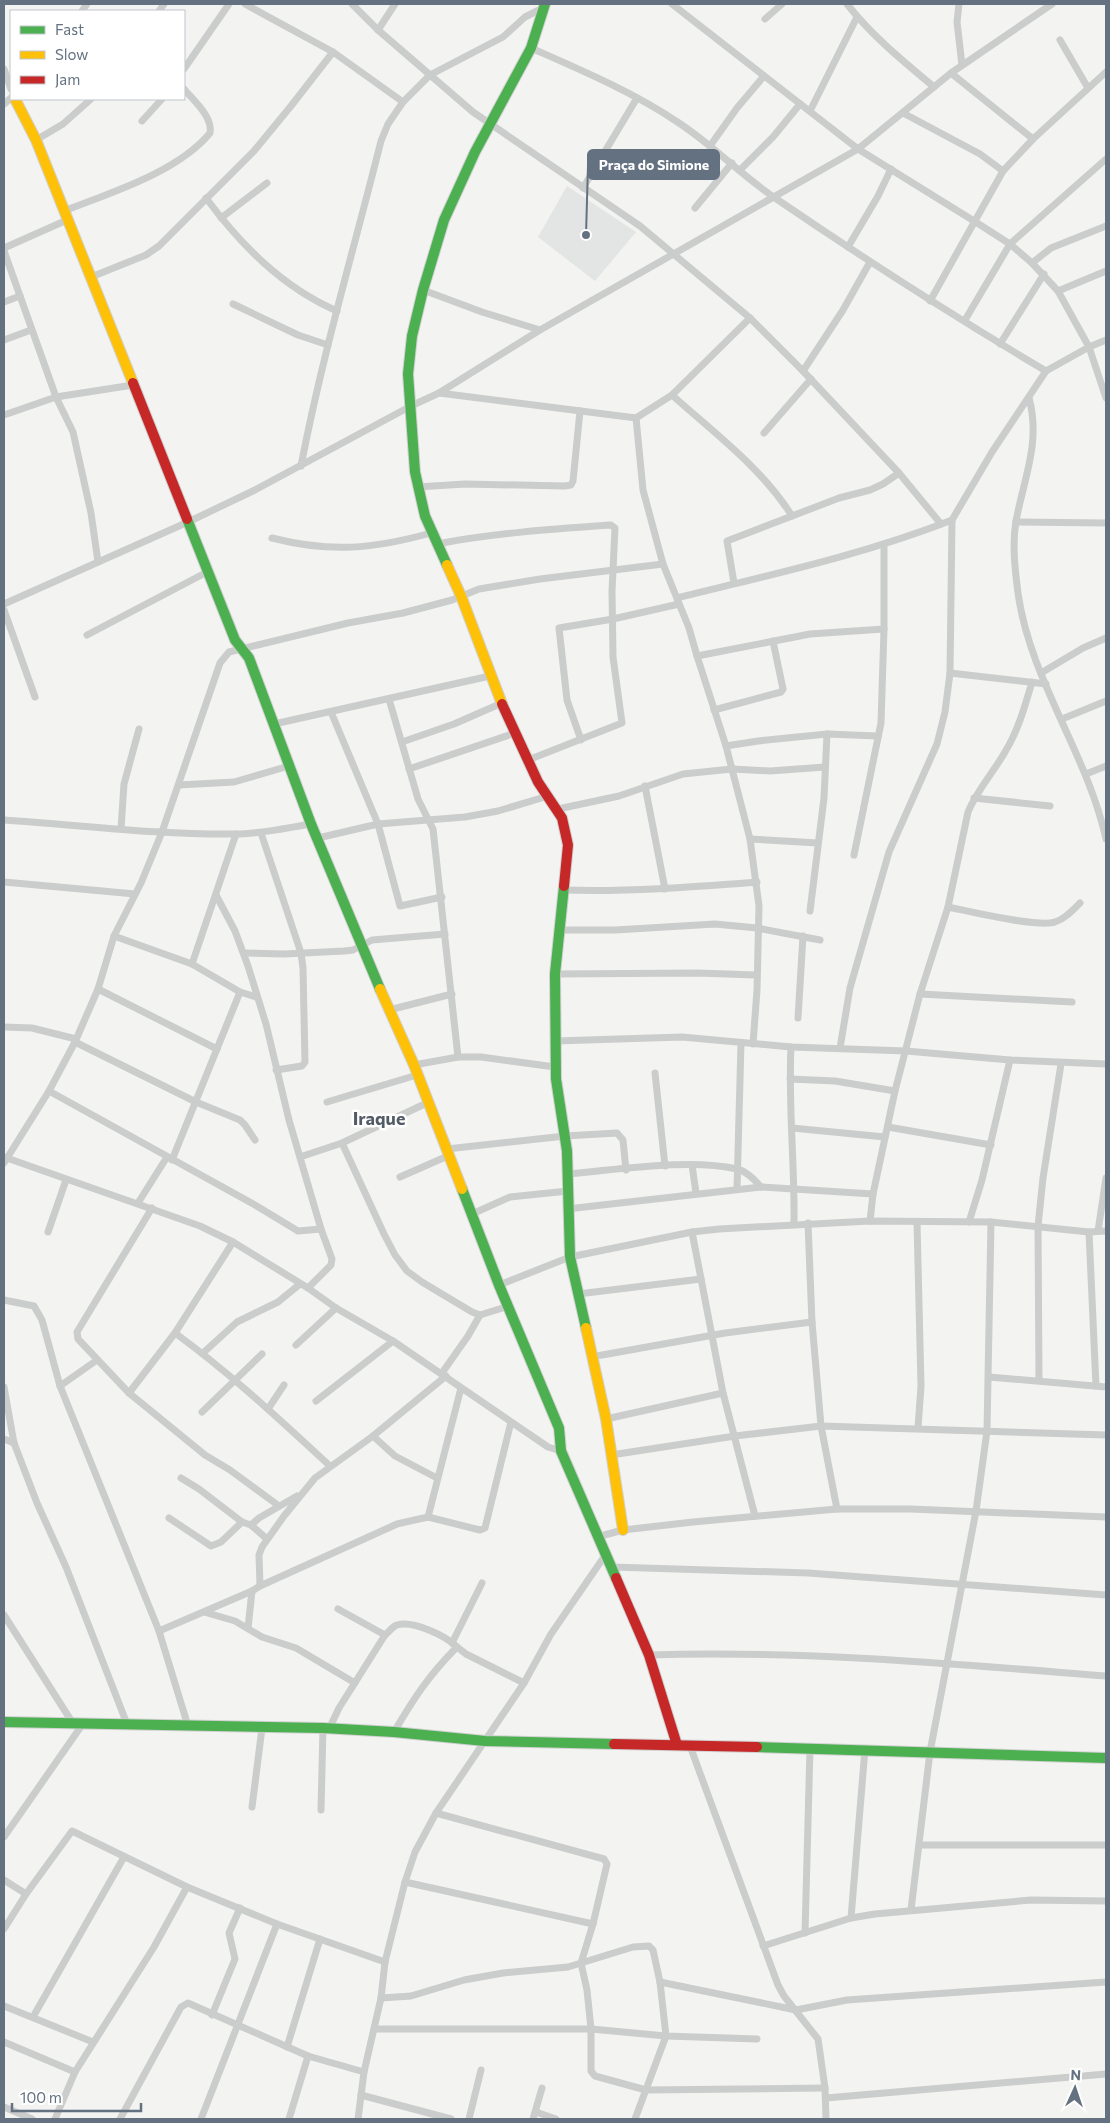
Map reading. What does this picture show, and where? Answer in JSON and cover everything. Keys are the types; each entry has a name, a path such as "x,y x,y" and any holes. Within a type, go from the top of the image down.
{"street":[{"path":"185,68 229,4"},
{"path":"245,4 333,52 403,102"},
{"path":"352,4 378,30 473,112 640,226 750,318 803,370 899,473 942,524"},
{"path":"378,30 395,4"},
{"path":"765,19 782,4"},
{"path":"848,4 893,53 934,87"},
{"path":"959,4 957,22 962,65"},
{"path":"4,604 188,522 301,466 411,406 439,393 540,330 775,198 858,149 951,72 1052,4"},
{"path":"677,5 858,149 1010,244 1032,263 1058,291 1089,348 1106,396"},
{"path":"544,6 530,48 475,152 444,220 423,290 409,354 411,406 417,487 432,533 461,596 490,676 515,733 528,760 562,818 568,845 554,1001 555,1067 565,1136 570,1256 606,1419 623,1530"},
{"path":"301,466 314,400 381,141 388,124 403,102 430,75 495,41 525,17 544,6"},
{"path":"810,111 858,17"},
{"path":"1060,40 1088,88"},
{"path":"530,48 584,71 637,98 679,123 775,198 930,301 965,320 1000,344 1046,371"},
{"path":"91,277 146,255 159,246 260,143 333,52"},
{"path":"4,69 10,86"},
{"path":"951,72 1033,139"},
{"path":"930,301 1003,171 1033,139 1106,72"},
{"path":"710,146 737,108 764,76"},
{"path":"98,562 91,513 74,432 56,396 4,250 66,216 158,171 179,159 205,139 211,129 206,116 185,90"},
{"path":"584,188 637,98"},
{"path":"16,100 36,140 235,640 249,658 311,824 363,945 388,1010 429,1102 499,1284 559,1428 561,1451 649,1655 663,1694 677,1745"},
{"path":"36,140 63,124 90,100"},
{"path":"142,121 161,100"},
{"path":"740,170 773,138 800,104"},
{"path":"903,113 980,154 1003,171"},
{"path":"965,320 1010,244 1106,159"},
{"path":"695,208 732,163"},
{"path":"848,247 891,170"},
{"path":"221,218 267,183"},
{"path":"206,198 237,238 277,275 318,302 337,311"},
{"path":"1032,263 1051,248 1106,226"},
{"path":"803,370 843,310 870,262"},
{"path":"1058,291 1106,271"},
{"path":"1000,344 1044,274"},
{"path":"423,290 540,330"},
{"path":"4,302 20,296"},
{"path":"233,304 298,336 328,345"},
{"path":"439,393 636,418 672,395 750,318"},
{"path":"4,340 31,330"},
{"path":"840,1048 850,988 889,852 937,744 945,712 950,673 952,520 992,452 1046,371 1106,340"},
{"path":"764,433 811,380"},
{"path":"4,415 56,396 133,385"},
{"path":"672,395 772,488 792,516"},
{"path":"1029,398 1033,412 1034,433 1032,452 1016,522 1014,546 1018,594 1027,632 1040,673 1086,774 1098,806 1106,839"},
{"path":"417,487 465,484 571,485 574,481 580,411"},
{"path":"636,418 643,490 663,564 678,601 726,746 750,839 759,906 757,990 753,1044"},
{"path":"734,583 727,541 839,498 870,490 899,473"},
{"path":"581,740 567,700 558,630 561,627 613,619 734,583 776,574 884,545 952,520"},
{"path":"1016,522 1106,523"},
{"path":"437,544 491,536 611,525 615,528 613,657 622,723 528,760"},
{"path":"272,538 303,546 351,549 432,533"},
{"path":"854,854 881,723 884,545"},
{"path":"561,1451 553,1450 461,1388 444,1374 233,1242 200,1226 152,1208 5,1159 49,1092 98,988 114,936 162,832 220,663 229,652 403,613 452,600 478,589 663,564"},
{"path":"87,635 209,571"},
{"path":"4,610 35,697"},
{"path":"697,656 810,634 884,629"},
{"path":"1040,673 1083,648 1106,638"},
{"path":"714,710 781,692 783,689 773,641"},
{"path":"950,673 1046,684"},
{"path":"274,724 490,676"},
{"path":"870,1221 873,1194 895,1090 920,994 948,907 968,812 974,798 1005,752 1014,734 1032,682"},
{"path":"389,699 427,820 433,829 442,897 458,1057"},
{"path":"1062,719 1106,700"},
{"path":"402,742 454,724 502,703"},
{"path":"331,712 378,824 400,906 442,897"},
{"path":"122,829 124,784 138,729"},
{"path":"410,769 515,733"},
{"path":"726,746 827,734 878,736"},
{"path":"810,911 824,798 827,734"},
{"path":"179,785 234,782 289,766"},
{"path":"1086,774 1106,766"},
{"path":"558,809 590,804 619,796 683,774 732,769 770,771 825,767"},
{"path":"645,786 665,889"},
{"path":"318,838 378,824 498,811 548,796"},
{"path":"974,798 1050,806"},
{"path":"4,820 162,832 236,834 311,824"},
{"path":"260,832 301,953 303,968 305,1062 302,1066 276,1070"},
{"path":"192,964 236,834"},
{"path":"750,839 818,843"},
{"path":"4,882 135,894"},
{"path":"563,890 665,889 757,882"},
{"path":"216,895 235,931 244,954 266,1024 276,1070 300,1157 332,1262 308,1288"},
{"path":"948,907 977,914 1043,924 1055,923 1066,917 1080,903"},
{"path":"559,930 616,930 709,924 757,928 820,940"},
{"path":"244,954 353,950 372,940 445,934"},
{"path":"114,936 192,964 240,992 256,997"},
{"path":"798,1018 802,936"},
{"path":"555,974 697,973 756,975"},
{"path":"98,988 217,1049"},
{"path":"138,1203 169,1158 196,1102 240,992"},
{"path":"388,1010 452,994"},
{"path":"920,994 1072,1002"},
{"path":"4,1027 32,1028 75,1040 196,1102 244,1123 255,1140"},
{"path":"556,1041 682,1037 791,1047 906,1050 1061,1064 1106,1064"},
{"path":"737,1189 741,1043"},
{"path":"791,1047 790,1079 794,1224"},
{"path":"327,1102 458,1057 481,1057 555,1067"},
{"path":"969,1222 992,1145 1010,1060"},
{"path":"1039,1380 1038,1226 1044,1168 1061,1064"},
{"path":"655,1072 665,1166"},
{"path":"790,1079 835,1081 895,1090"},
{"path":"49,1092 255,1205 298,1231 321,1229"},
{"path":"300,1157 342,1143 429,1102"},
{"path":"888,1127 992,1145"},
{"path":"792,1128 885,1137"},
{"path":"400,1178 449,1152 565,1136 620,1134 623,1140 626,1170"},
{"path":"342,1143 384,1234 395,1255 407,1271 422,1282 480,1315"},
{"path":"692,1165 696,1193"},
{"path":"567,1174 692,1165 739,1169 762,1187"},
{"path":"1098,1231 1106,1178"},
{"path":"48,1232 66,1180"},
{"path":"567,1209 762,1187 873,1194"},
{"path":"472,1214 510,1197 568,1191"},
{"path":"152,1208 77,1332 78,1339 129,1393 205,1455 230,1470 280,1506"},
{"path":"499,1284 570,1256 692,1232 794,1224 870,1221 991,1222 1090,1232 1106,1231"},
{"path":"916,1222 921,1386 918,1428"},
{"path":"911,1910 930,1752 976,1511 987,1431 991,1222"},
{"path":"808,1224 812,1322 821,1426 837,1509"},
{"path":"692,1232 723,1393 756,1516"},
{"path":"1090,1232 1096,1386"},
{"path":"129,1393 175,1333 233,1242"},
{"path":"578,1294 701,1279"},
{"path":"203,1353 237,1322 278,1302 300,1284"},
{"path":"4,1300 29,1304 37,1310 60,1386 159,1631 188,1726"},
{"path":"260,1586 259,1555 267,1539 300,1495 330,1466 373,1436 444,1374 480,1315 509,1306"},
{"path":"296,1344 336,1308"},
{"path":"591,1357 711,1336 812,1322"},
{"path":"175,1333 203,1353 330,1466"},
{"path":"316,1401 393,1341"},
{"path":"202,1412 262,1354"},
{"path":"60,1386 98,1360"},
{"path":"989,1377 1106,1387"},
{"path":"268,1409 284,1385"},
{"path":"4,1387 14,1443 37,1503 66,1567 127,1724"},
{"path":"428,1517 461,1388"},
{"path":"606,1419 723,1393"},
{"path":"159,1631 252,1591 397,1524 428,1517 480,1530 484,1528 511,1422"},
{"path":"612,1454 735,1436 821,1426 1106,1435"},
{"path":"373,1436 394,1456 437,1478"},
{"path":"4,1439 14,1443"},
{"path":"181,1478 267,1539"},
{"path":"251,1526 259,1518 300,1495"},
{"path":"597,1537 623,1530 837,1509 976,1511 1106,1517"},
{"path":"169,1518 211,1546 221,1542 242,1522"},
{"path":"358,2119 364,2072 381,1998 386,1962 405,1882 416,1852 436,1813 524,1683 551,1634 606,1554"},
{"path":"612,1567 771,1571 1106,1595"},
{"path":"394,1732 419,1690 454,1645 482,1583"},
{"path":"248,1628 252,1591"},
{"path":"338,1609 385,1635"},
{"path":"204,1612 235,1621 262,1637 303,1651 355,1683"},
{"path":"4,1614 77,1724"},
{"path":"321,1810 326,1728 385,1635 394,1626 404,1624 434,1632 483,1664 524,1683"},
{"path":"649,1655 720,1653 948,1664 1106,1676"},
{"path":"4,1722 326,1728 394,1732 485,1741 865,1749 1106,1758"},
{"path":"4,1838 77,1724"},
{"path":"252,1807 262,1728"},
{"path":"690,1746 778,1985 818,2038 826,2098 826,2119"},
{"path":"805,1933 810,1748"},
{"path":"852,1918 865,1749"},
{"path":"436,1813 601,1857 607,1864 593,1924 581,1963 587,1990 592,2074 646,2090 825,2088"},
{"path":"4,1929 26,1894 72,1831 187,1887 277,1924 386,1962"},
{"path":"920,1845 1106,1846"},
{"path":"33,2017 124,1857"},
{"path":"4,1880 26,1894"},
{"path":"405,1882 593,1924"},
{"path":"55,2119 75,2072 154,1947 187,1887"},
{"path":"763,1946 852,1918 911,1910 1031,1900 1106,1901"},
{"path":"212,2015 235,1960 230,1933 240,1908"},
{"path":"201,2119 277,1924"},
{"path":"287,2048 320,1939"},
{"path":"381,1998 411,1996 464,1980 488,1976 568,1967 633,1947 649,1946 653,1950 660,1982 666,2036 635,2119"},
{"path":"660,1982 796,2010 847,2000 1106,1982"},
{"path":"120,2119 181,2007 188,2003 237,2027 287,2048 364,2072"},
{"path":"4,2006 93,2042"},
{"path":"374,2029 590,2030 666,2036 757,2039"},
{"path":"4,2042 75,2072"},
{"path":"289,2119 308,2056"},
{"path":"469,2119 481,2070"},
{"path":"826,2098 1106,2074"},
{"path":"542,2088 534,2116 556,2119"},
{"path":"361,2095 452,2119"},
{"path":"4,2107 32,2119"},
{"path":"4,2114 12,2110"}],"shaded area":[{"path":"567,186 636,232 595,281 538,237"}],"traffic: fast":[{"path":"447,565 425,516 415,472 408,374 412,336 423,290 444,220 475,152 531,48 545,4"},
{"path":"187,519 235,640 249,658 311,824 380,989"},
{"path":"564,886 555,974 556,1079 567,1151 570,1257 586,1328"},
{"path":"462,1189 499,1285 559,1428 561,1451 616,1578"},
{"path":"4,1722 323,1728 394,1732 485,1741 614,1744"},
{"path":"757,1747 1106,1758"}],"traffic: slow":[{"path":"16,100 36,140 133,383"},
{"path":"447,565 461,596 502,704"},
{"path":"380,989 414,1065 462,1189"},
{"path":"586,1328 606,1419 623,1530"}],"traffic: jam":[{"path":"133,383 187,519"},
{"path":"502,704 538,782 562,818 568,845 564,886"},
{"path":"616,1578 649,1655 677,1745"},
{"path":"614,1744 757,1747"}],"place":[{"name":"Praça do Simione","path":"586,235"}],"district":[{"name":"Iraque","path":"379,1119"}]}
